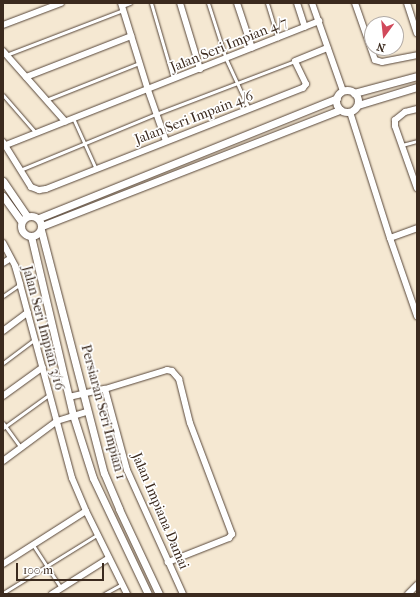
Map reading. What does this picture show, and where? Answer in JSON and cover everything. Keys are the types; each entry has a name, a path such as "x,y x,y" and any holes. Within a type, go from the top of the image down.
{"street":[{"path":"3,25 61,3"},
{"path":"180,3 200,69"},
{"path":"237,3 252,48"},
{"path":"297,3 305,27"},
{"path":"312,3 343,91"},
{"path":"355,3 375,60 382,62 417,55"},
{"path":"408,3 417,33"},
{"path":"122,6 139,63 166,141"},
{"name":"Jalan Seri Impian 4/7","path":"4,143 36,133 174,80 319,21"},
{"path":"26,76 131,36"},
{"path":"295,60 328,48"},
{"path":"5,53 65,121"},
{"name":"Jalan Seri Impain 4/6","path":"20,170 31,187 39,190 46,189 249,109 305,86 295,60"},
{"path":"21,221 27,216 35,216 39,218 337,98 343,91 354,93 417,76"},
{"path":"350,112 358,105 417,87"},
{"path":"354,93 357,96 358,105"},
{"path":"337,98 340,110"},
{"path":"417,109 399,116 395,120 402,145 414,168 417,188"},
{"path":"3,196 21,221 21,230 31,236 35,235 41,228 340,110 350,112"},
{"path":"350,112 390,238 417,316"},
{"path":"4,143 20,170"},
{"path":"3,181 27,216"},
{"path":"39,218 41,228"},
{"name":"Persiaran Seri Impian 1","path":"41,228 87,412 104,473 119,509 159,594"},
{"path":"390,238 417,228"},
{"name":"Persiaran Seri Impian 1","path":"31,236 73,415 93,478 148,594"},
{"name":"Jalan Seri Impian 3/16","path":"3,243 11,258 20,284 70,473 86,511 127,594"},
{"path":"3,263 11,258"},
{"path":"3,331 28,312"},
{"path":"3,396 42,367"},
{"path":"69,396 106,389 167,370 172,371 179,379 190,423 232,534 229,538 168,562"},
{"name":"Jalan Impiana Damai","path":"106,389 127,470 183,594"},
{"path":"3,461 57,421 87,412"},
{"path":"3,564 86,511"},
{"path":"52,594 109,558"},
{"path":"409,594 417,585"}],"lane":[{"path":"5,53 130,3"},
{"path":"151,3 174,80"},
{"path":"208,3 226,59 249,109"},
{"path":"267,3 278,38"},
{"path":"20,170 156,114 295,60"},
{"path":"46,100 139,63"},
{"path":"3,95 36,133"},
{"path":"73,118 96,169"},
{"path":"402,145 417,141"},
{"path":"3,296 20,284"},
{"path":"3,363 35,339"},
{"path":"21,448 4,425 50,394"},
{"path":"3,593 98,534"},
{"path":"32,545 61,588"},
{"path":"104,594 122,584"}]}
